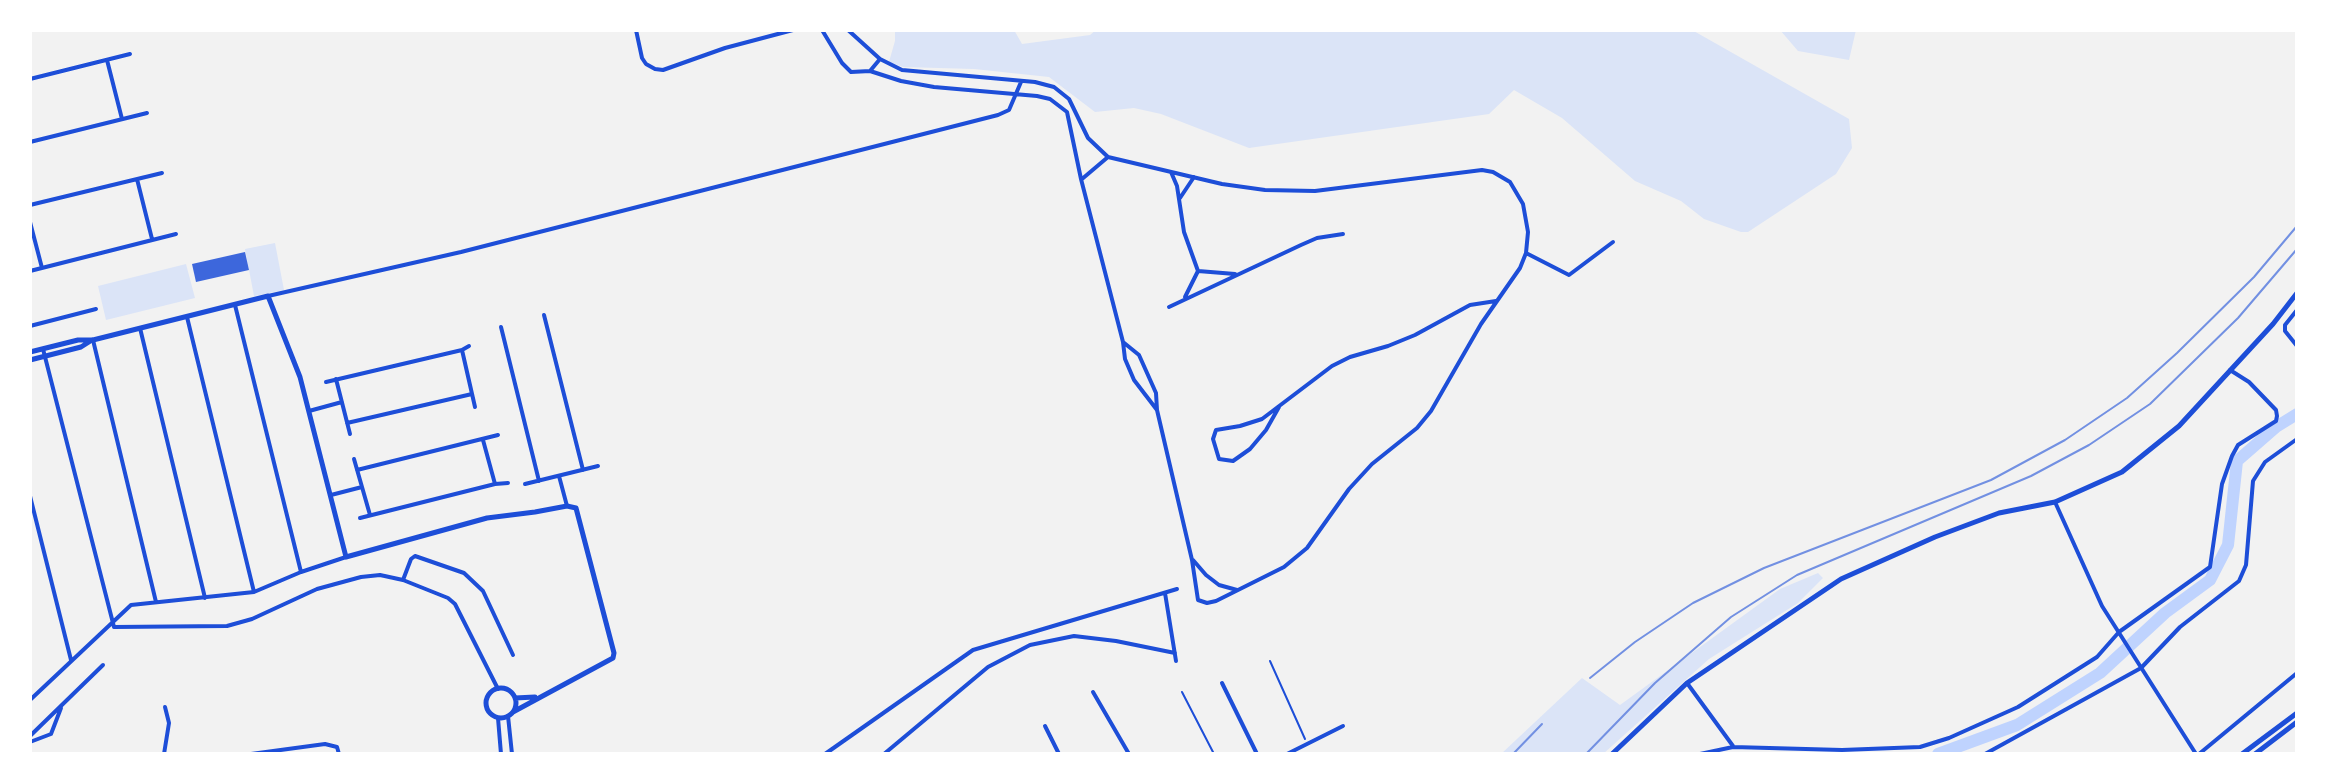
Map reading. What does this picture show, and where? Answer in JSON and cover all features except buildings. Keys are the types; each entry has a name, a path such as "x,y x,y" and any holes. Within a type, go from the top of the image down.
{"street":[{"path":"636,30 642,58 655,69 663,70 734,45 793,30"},
{"path":"822,30 846,70 851,72 870,71 934,87 1050,99 1067,112 1125,359 1134,380 1157,410"},
{"path":"848,30 880,59 902,70 1054,87 1074,106 1088,138 1108,157 1222,184 1265,190 1315,191 1466,170 1493,172 1510,182 1523,204 1528,224 1526,253 1520,268 1496,301 1431,411 1417,428 1372,464 1349,489 1307,548 1284,567 1216,601 1207,603 1198,600 1154,387 1139,355 1123,342"},
{"path":"30,79 130,54"},
{"path":"870,71 880,59"},
{"path":"107,60 122,119"},
{"path":"934,87 937,74"},
{"path":"30,352 81,347 93,340 140,328 461,252 998,115 1009,110 1021,82"},
{"path":"30,142 147,113"},
{"path":"1081,179 1108,157"},
{"path":"1171,171 1184,232 1198,271 1184,299"},
{"path":"30,205 162,173"},
{"path":"1179,200 1194,177"},
{"path":"137,179 152,240"},
{"path":"30,222 42,268"},
{"path":"30,271 176,234"},
{"path":"1169,307 1317,238 1343,234"},
{"path":"1526,253 1569,275 1613,242"},
{"path":"1198,271 1238,274"},
{"path":"1612,754 1687,683 1841,579 1935,537 1999,513 2055,502 2122,472 2179,426 2273,324 2297,293"},
{"path":"268,296 296,364 346,557"},
{"path":"1279,407 1250,449 1233,461 1219,459 1213,439 1216,430 1253,423 1332,366 1350,357 1415,335 1470,305 1496,301"},
{"path":"235,305 301,572"},
{"path":"30,326 96,309"},
{"path":"2297,310 2285,325 2285,331 2297,346"},
{"path":"544,315 583,470"},
{"path":"187,317 254,592"},
{"path":"501,327 539,481"},
{"path":"140,328 205,598"},
{"path":"93,340 156,603"},
{"path":"326,382 469,346"},
{"path":"462,350 475,407"},
{"path":"30,360 44,352"},
{"path":"44,352 114,627 227,626 252,619 317,589 380,575 403,580 448,598 455,604 498,689"},
{"path":"1700,754 1733,747 1891,750 1920,747 1949,738 2018,707 2075,673 2097,657 2119,632 2210,567 2222,484 2232,456 2238,445 2276,421 2276,410 2249,382 2230,370"},
{"path":"336,379 350,434"},
{"path":"347,423 472,394"},
{"path":"309,411 342,402"},
{"path":"357,470 498,435"},
{"path":"483,439 495,484"},
{"path":"1985,754 2139,665 2180,627 2239,581 2246,565 2253,481 2265,462 2297,439"},
{"path":"354,459 370,515"},
{"path":"525,484 598,466"},
{"path":"559,476 567,506"},
{"path":"360,518 508,483"},
{"path":"331,495 362,487"},
{"path":"30,496 71,662"},
{"path":"2055,502 2102,606 2197,754 2297,673"},
{"path":"30,700 131,605 254,592 346,557 487,518 567,506 576,508 579,513 614,653 613,658 511,714 498,718 487,707 491,692 498,689 506,689 515,698 540,696"},
{"path":"403,580 415,556 464,573 483,591 513,655"},
{"path":"1192,560 1219,585 1240,590"},
{"path":"825,754 973,650 1177,589"},
{"path":"1165,593 1176,661"},
{"path":"1043,628 1045,641"},
{"path":"1027,633 1030,645"},
{"path":"884,754 988,667 1030,645 1074,636 1175,653"},
{"path":"30,736 103,665"},
{"path":"1222,683 1257,754"},
{"path":"1687,683 1733,747"},
{"path":"1093,692 1129,754"},
{"path":"512,754 511,714 515,698"},
{"path":"30,742 51,734 61,706"},
{"path":"164,754 169,723 165,707"},
{"path":"2242,754 2297,713"},
{"path":"498,718 501,754"},
{"path":"2255,754 2297,722"},
{"path":"1045,726 1059,754"},
{"path":"1287,754 1343,726"},
{"path":"253,754 332,745 337,747 339,754"}],"path":[{"path":"1270,661 1307,744"},
{"path":"1182,692 1214,754"}],"shaded area":[{"path":"895,30 1014,30 1022,44 1090,35 1096,30 1692,30 1849,119 1852,148 1836,174 1748,232 1741,232 1704,219 1681,201 1635,181 1562,118 1514,90 1489,114 1249,148 1161,114 1134,108 1095,112 1049,77 974,69 903,67 889,62"},
{"path":"1780,30 1856,30 1849,60 1798,51"},
{"path":"275,243 284,290 254,296 245,249"},
{"path":"186,264 195,298 106,320 98,286"},
{"path":"1818,573 1823,578 1798,603 1709,659 1603,754 1501,754 1582,678 1620,705 1780,589"}],"waterway":[{"path":"1938,754 2017,725 2100,673 2165,613 2210,580 2228,545 2237,461 2276,427 2297,414"}],"railway":[{"path":"1590,678 1635,642 1693,603 1764,568 1991,480 2065,440 2127,398 2177,353 2254,277 2297,226"},
{"path":"1586,754 1655,683 1731,617 1797,575 2031,476 2089,445 2150,404 2238,318 2297,249"},
{"path":"1513,754 1542,724"}]}
